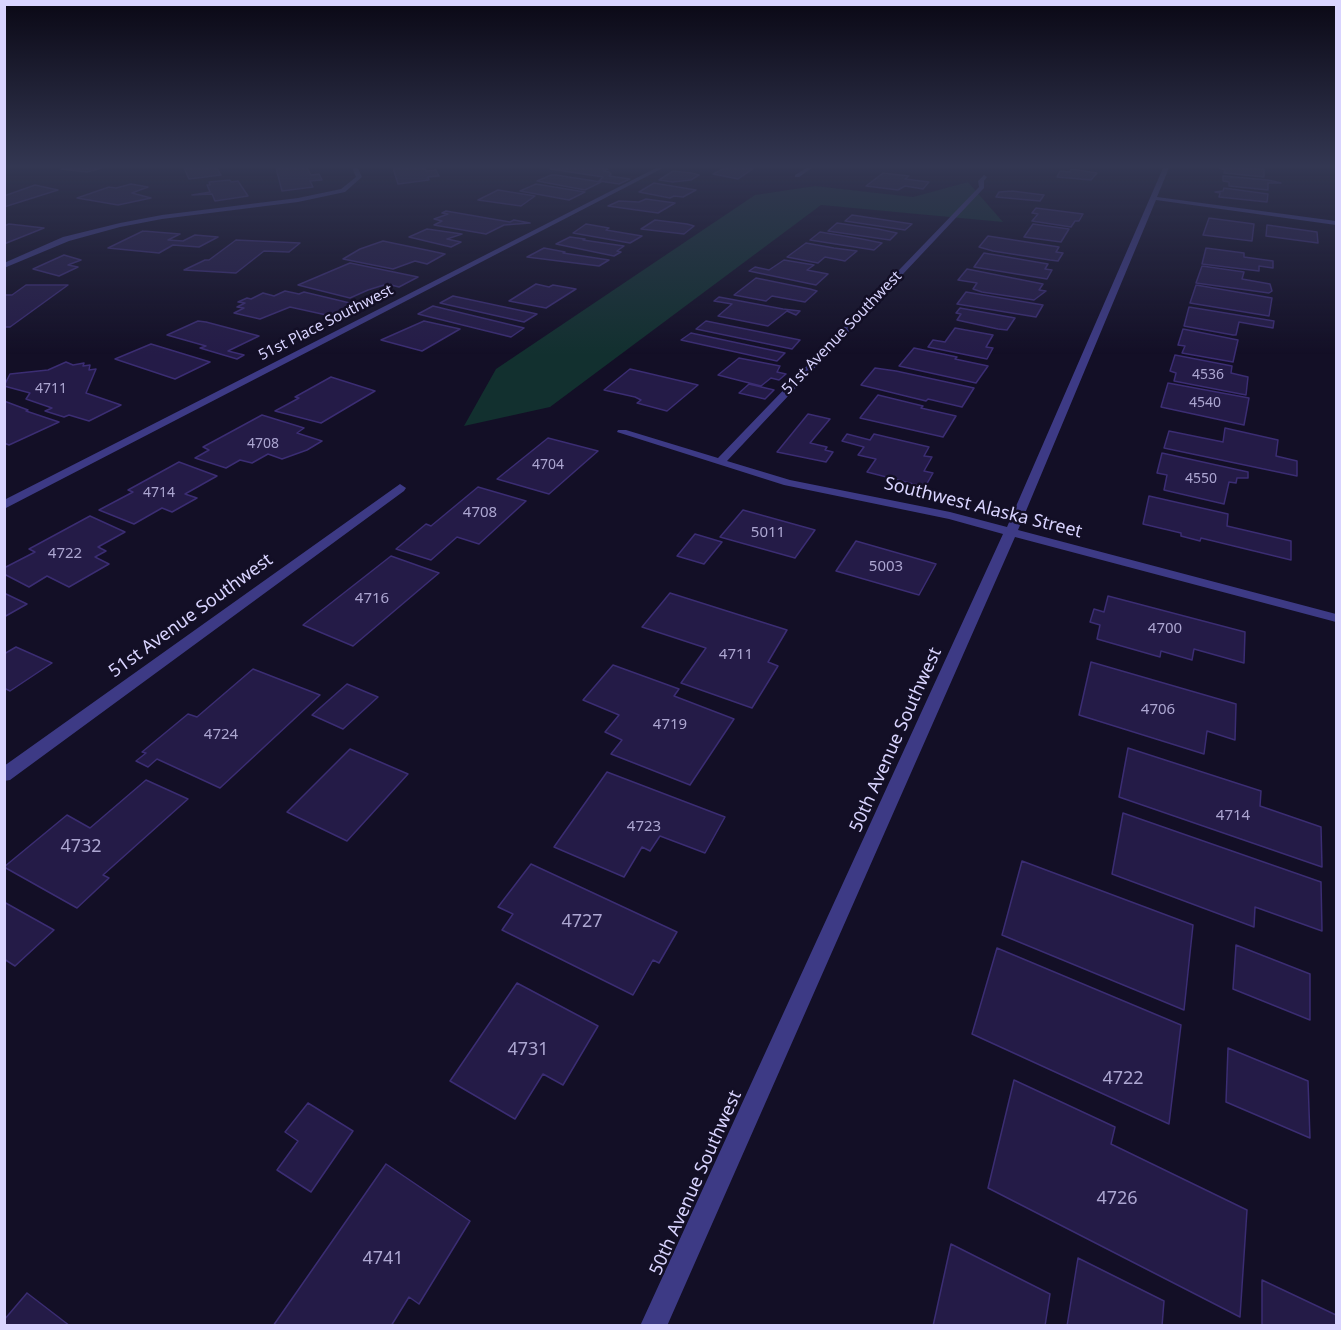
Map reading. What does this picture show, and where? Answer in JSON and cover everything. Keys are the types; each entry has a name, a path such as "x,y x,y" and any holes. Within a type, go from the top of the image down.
{"street":[{"path":"4,266 66,239 100,230"},
{"name":"51st Place Southwest","path":"4,505 539,230"},
{"name":"51st Avenue Southwest","path":"720,462 942,230"},
{"name":"50th Avenue Southwest","path":"653,1326 1011,531 1138,230"},
{"name":"Southwest Alaska Street","path":"622,432 788,483 950,516 1011,531 1336,618"},
{"name":"51st Avenue Southwest","path":"4,775 400,488"}],"green space":[{"path":"703,230 787,230 550,407 464,426 496,369"}],"building":[{"path":"4,230 39,230 4,244"},
{"path":"425,230 462,234 447,239 461,242 451,247 409,237"},
{"path":"463,230 494,230 486,234"},
{"path":"577,230 606,230 642,236 630,243 573,233"},
{"path":"650,230 689,230 684,234"},
{"path":"883,230 897,233 890,240 828,231"},
{"path":"1029,230 1068,230 1061,242 1024,237"},
{"path":"1205,230 1253,230 1252,241 1203,235"},
{"path":"1267,230 1303,230 1317,232 1318,243 1266,236"},
{"path":"143,231 180,234 168,240 183,241 195,235 218,237 199,247 173,245 159,253 108,248"},
{"path":"820,232 882,243 874,250 810,240"},
{"path":"988,236 1059,247 1056,252 1063,253 1058,261 979,247"},
{"path":"570,237 624,246 617,251 621,252 614,256 556,244"},
{"path":"236,240 300,243 289,252 264,251 236,273 184,270 209,260"},
{"path":"383,241 445,254 427,264 415,261 393,269 343,259 360,249"},
{"path":"806,243 857,251 845,261 825,257 818,263 787,257"},
{"path":"544,248 609,260 599,266 527,257"},
{"path":"1206,248 1244,253 1244,257 1273,261 1273,268 1259,266 1259,271 1202,264"},
{"path":"984,253 1048,264 1045,269 1052,270 1047,279 974,267"},
{"path":"64,255 81,260 68,265 78,267 59,276 33,269"},
{"path":"784,260 814,265 807,270 828,274 816,285 749,271 755,267 769,270"},
{"path":"350,263 418,277 399,287 387,284 350,298 298,285"},
{"path":"1202,266 1244,272 1242,279 1270,284 1272,291 1269,293 1196,283"},
{"path":"967,269 1043,284 1039,290 1046,291 1034,300 982,292 973,289 977,283 958,280"},
{"path":"756,278 817,291 805,302 772,296 766,301 734,295"},
{"path":"536,284 576,289 546,308 509,301"},
{"path":"26,285 68,285 10,327 4,327 4,295 12,295"},
{"path":"1196,285 1272,298 1269,316 1190,303"},
{"path":"285,291 299,294 304,292 354,304 331,316 290,307 260,319 234,313 244,308 237,307 245,303 238,302 247,298 251,299 263,293 274,296"},
{"path":"966,292 1043,305 1036,317 957,304"},
{"path":"453,296 537,314 524,322 440,303"},
{"path":"719,297 800,311 796,315 787,311 768,326 718,316 732,304 714,301"},
{"path":"433,306 524,328 511,337 418,314"},
{"path":"1189,307 1274,321 1273,328 1239,322 1236,335 1233,335 1184,326"},
{"path":"960,308 1015,318 1007,330 998,329 957,320 961,314 956,313"},
{"path":"198,321 259,336 228,351 244,355 237,359 200,348 206,346 167,335"},
{"path":"424,321 460,329 422,351 381,340"},
{"path":"706,321 800,340 792,349 696,329"},
{"path":"955,328 993,335 986,347 993,348 987,359 928,347 933,340 945,342"},
{"path":"1183,329 1238,340 1233,362 1182,353 1185,346 1178,345"},
{"path":"691,333 785,353 777,361 681,340"},
{"path":"151,344 210,362 175,379 115,359"},
{"path":"914,348 988,366 976,383 899,366"},
{"path":"1175,355 1232,366 1231,373 1248,377 1246,395 1174,381 1176,373 1170,371"},
{"path":"739,358 780,366 777,372 786,374 779,380 771,378 761,386 718,375"},
{"path":"66,362 73,365 84,363 83,366 90,365 89,370 96,369 86,393 121,405 89,421 69,415 64,417 45,411 52,408 26,399 30,393 4,386 10,374 48,370"},
{"path":"875,368 974,388 962,407 928,399 926,401 861,385"},
{"path":"630,369 698,385 667,411 637,403 641,400 635,397 604,390"},
{"path":"331,377 375,391 321,423 275,411 299,398 295,397"},
{"path":"1168,383 1249,398 1244,425 1161,407"},
{"path":"749,384 774,390 765,399 739,393"},
{"path":"878,395 956,416 943,437 860,418"},
{"path":"4,401 59,422 9,445 4,443"},
{"path":"808,414 830,419 810,443 827,447 825,450 833,452 826,462 777,452"},
{"path":"262,415 304,428 297,433 322,441 307,450 282,459 268,454 252,463 240,460 226,468 195,458 209,450 203,447"},
{"path":"1225,428 1278,440 1276,456 1297,461 1297,476 1164,448 1169,431 1223,442"},
{"path":"847,434 870,440 874,434 929,447 924,456 932,457 924,471 933,473 925,487 867,472 876,459 858,455 864,447 842,441"},
{"path":"548,438 598,451 549,494 497,479"},
{"path":"1162,453 1248,472 1248,478 1237,478 1236,483 1229,482 1224,504 1164,490 1167,475 1157,473"},
{"path":"179,462 217,476 185,494 197,498 172,512 162,508 134,524 99,510 133,492 128,490"},
{"path":"478,487 526,501 479,544 457,537 431,560 396,549 426,524 431,526"},
{"path":"1149,496 1228,514 1227,526 1291,541 1291,560 1201,538 1200,541 1181,536 1181,533 1143,524"},
{"path":"743,510 815,530 795,558 720,537"},
{"path":"90,516 125,532 98,547 106,551 95,557 109,564 69,587 47,576 29,587 4,574 4,568 35,552 29,549"},
{"path":"695,534 722,542 704,564 677,556"},
{"path":"856,541 936,564 919,595 836,571"},
{"path":"391,556 439,573 353,646 303,625"},
{"path":"4,593 27,604 4,617"},
{"path":"670,593 787,630 768,662 778,666 752,708 681,683 706,648 642,627"},
{"path":"1108,596 1245,632 1244,663 1194,649 1192,660 1161,651 1160,657 1097,639 1100,625 1090,622 1094,609 1104,612"},
{"path":"16,647 52,663 10,691 4,688 4,654"},
{"path":"1091,662 1236,704 1235,740 1207,731 1204,754 1079,715"},
{"path":"613,665 679,689 674,696 734,719 690,785 611,754 622,740 605,732 619,715 583,700"},
{"path":"253,669 320,695 220,788 157,759 148,767 136,761 146,753 142,752 188,714 197,717"},
{"path":"347,684 378,697 343,729 312,715"},
{"path":"1128,748 1261,791 1260,806 1321,827 1322,867 1119,797"},
{"path":"350,749 408,774 347,841 287,812"},
{"path":"607,772 725,817 705,853 660,836 650,851 642,847 624,877 554,847"},
{"path":"146,780 188,799 103,875 109,878 77,908 4,867 67,815 90,828"},
{"path":"1123,813 1321,882 1322,931 1255,907 1254,927 1112,874"},
{"path":"1022,861 1193,925 1184,1010 1002,935"},
{"path":"531,864 677,932 659,963 653,960 633,995 502,930 513,914 498,907"},
{"path":"4,902 54,930 15,966 4,959"},
{"path":"1236,945 1310,974 1310,1020 1233,989"},
{"path":"997,948 1181,1025 1169,1124 972,1034"},
{"path":"517,983 598,1026 563,1085 543,1074 515,1119 450,1081"},
{"path":"1228,1048 1308,1081 1310,1138 1226,1102"},
{"path":"1014,1080 1115,1127 1111,1144 1247,1210 1240,1317 988,1188"},
{"path":"308,1103 353,1131 311,1192 277,1170 298,1141 285,1132"},
{"path":"386,1164 470,1221 419,1304 409,1297 391,1326 273,1326"},
{"path":"951,1244 1050,1294 1045,1326 933,1326"},
{"path":"1078,1258 1164,1301 1162,1326 1067,1326"},
{"path":"1262,1280 1336,1315 1336,1326 1262,1326"},
{"path":"27,1293 70,1326 4,1326 4,1320"}]}
